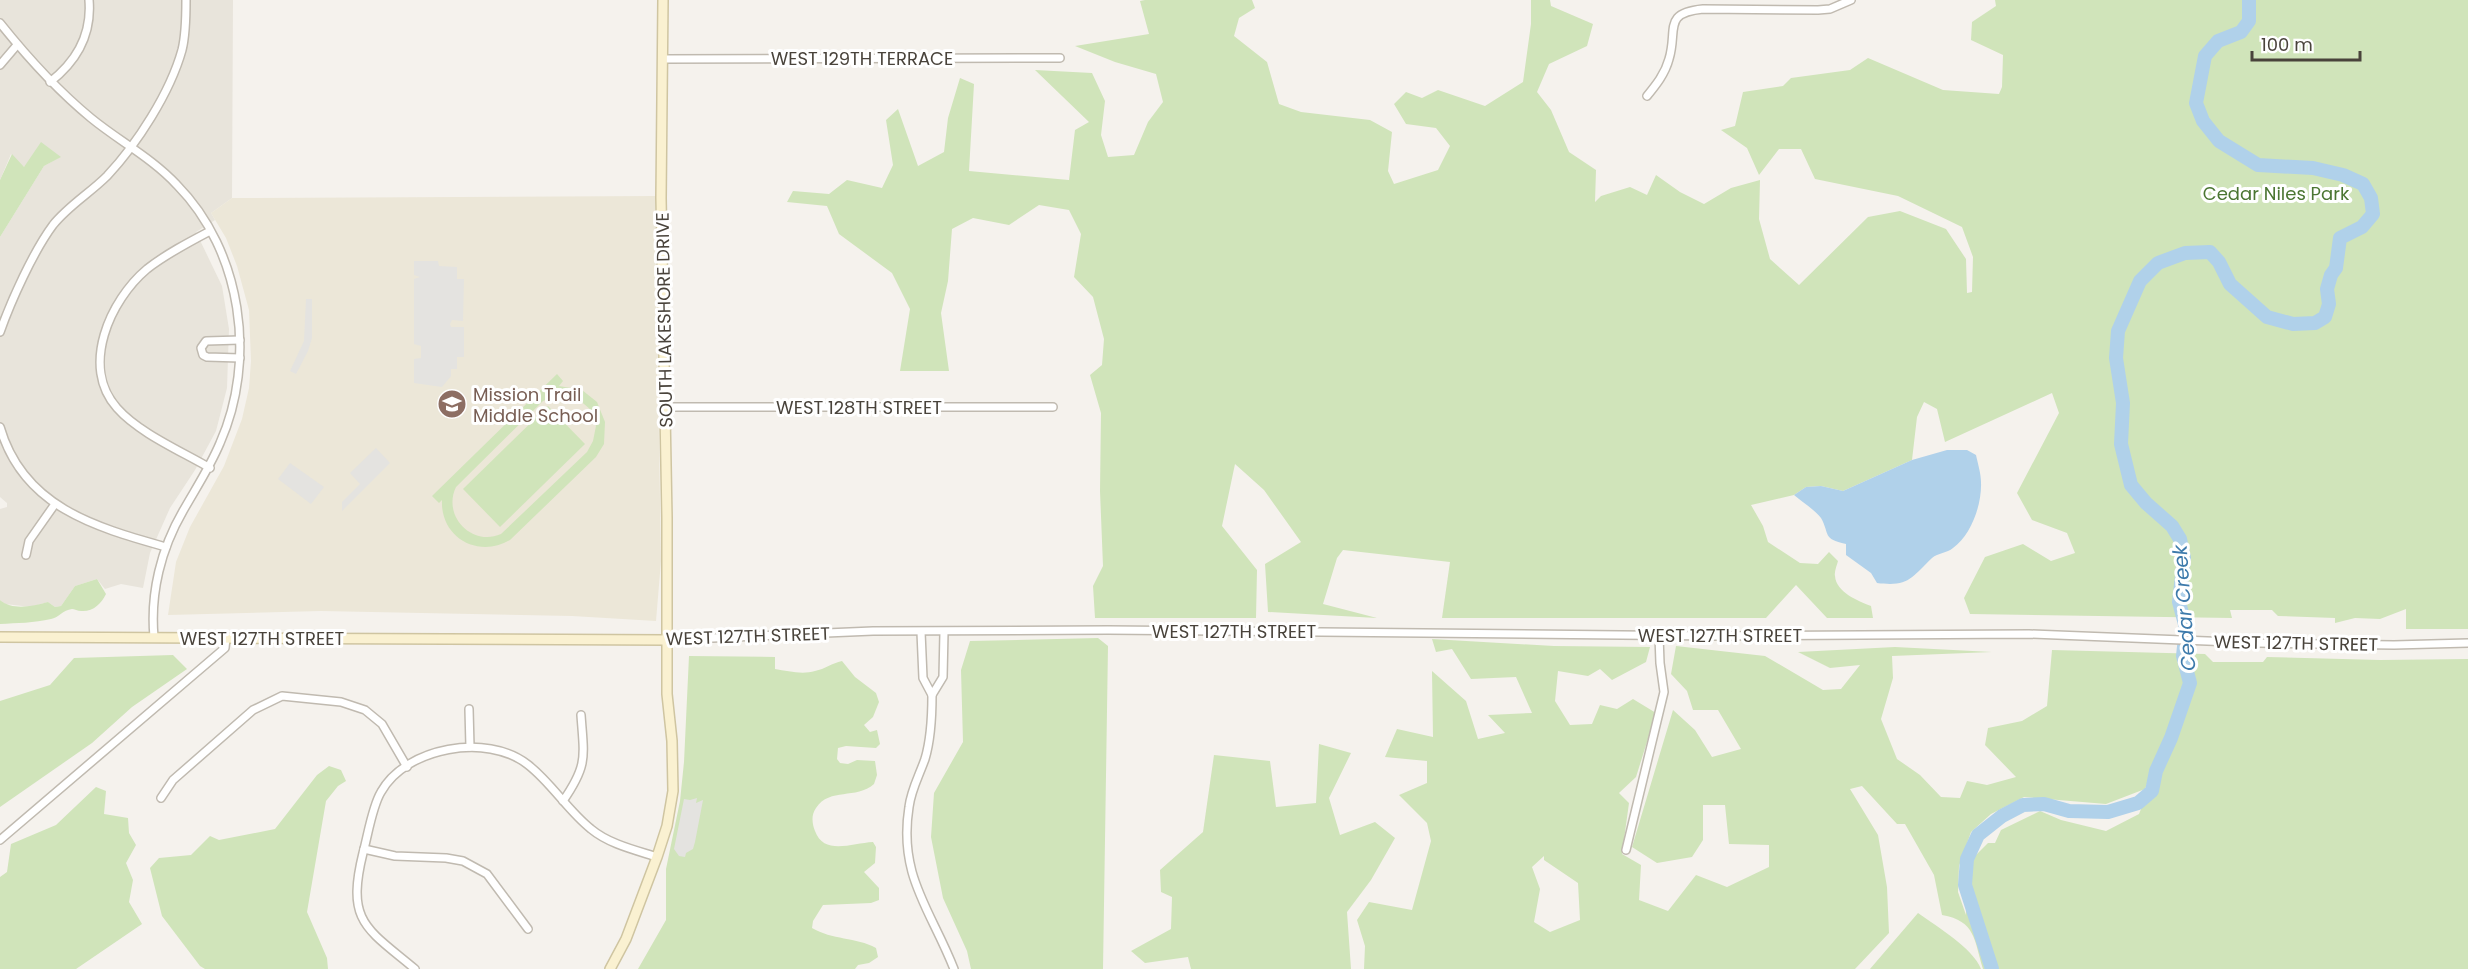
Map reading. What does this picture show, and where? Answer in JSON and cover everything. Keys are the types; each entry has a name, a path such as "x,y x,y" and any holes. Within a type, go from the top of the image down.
{"street":[{"path":"50,82 78,51 87,35 89,0"},
{"path":"0,332 23,281 53,225 106,177 131,147 169,85 183,48 186,0"},
{"name":"SOUTH LAKESHORE DRIVE","path":"610,969 626,939 657,857 667,826 673,792 672,741 667,694 661,198 663,0"},
{"path":"1647,96 1667,66 1672,45 1672,26 1679,15 1703,9 1830,9 1851,0"},
{"path":"0,24 50,82 92,119 178,185 204,219 233,287 240,358 239,380 232,414 210,468 181,513 166,547 156,585 154,637"},
{"path":"0,65 17,45"},
{"name":"WEST 129TH TERRACE","path":"663,59 1060,58"},
{"path":"210,231 156,263 137,280 111,319 99,361 109,397 124,416 210,468"},
{"path":"240,340 206,341 201,348 203,355 207,357 240,358"},
{"name":"WEST 128TH STREET","path":"665,407 1053,407"},
{"path":"0,427 2,440 23,472 55,504 88,523 166,547"},
{"path":"26,555 29,541 55,504"},
{"name":"WEST 127TH STREET","path":"0,637 667,640 854,632 1273,631 1659,636 2018,633 2212,642 2394,645 2468,643"},
{"path":"921,632 923,678 932,695 930,740 914,784 908,809 908,859 915,885 954,969"},
{"path":"932,695 944,677 944,632"},
{"path":"1626,850 1664,692 1659,636"},
{"path":"0,840 225,648 226,638"},
{"path":"162,798 173,780 253,710 282,696 342,702 365,710 382,724 407,767"},
{"path":"469,709 470,747"},
{"path":"563,801 579,778 584,758 581,715"},
{"path":"415,969 370,934 357,906 357,880 381,792 398,772 431,754 458,747 494,748 526,763 591,830 605,839 657,857"},
{"path":"364,849 395,856 463,861 487,874 528,929"}],"shaded area":[{"path":"0,0 233,0 232,198 211,213 215,220 196,232 222,286 229,329 227,388 216,431 195,470 170,508 150,553 143,588 121,584 105,589 97,579 75,586 61,606 55,607 48,602 31,607 5,604 0,600 0,509 7,507 7,503 0,497 0,237 44,166 60,157 23,167 11,154 0,180"},
{"name":"Mission Trail Middle School","path":"655,196 661,561 656,621 572,616 321,611 168,615 176,562 190,527 224,466 242,419 249,388 251,361 249,310 237,266 226,238 211,213 232,198"},
{"path":"414,261 438,261 439,266 457,267 457,279 464,279 463,321 452,320 450,324 451,327 464,327 464,357 457,357 457,369 451,369 451,376 442,387 414,383 414,359 421,358 421,346 414,344 414,279 420,277 414,275"},
{"path":"306,299 312,299 312,338 296,374 290,371 304,341"},
{"path":"376,448 390,463 342,511 342,502 360,484 350,473"},
{"path":"290,463 324,487 311,504 278,479"},
{"path":"697,798 696,803 703,800 693,849 686,853 685,857 679,856 674,849 684,799"}],"green space":[{"name":"Cedar Niles Park","path":"1252,0 1255,8 1239,18 1234,36 1267,62 1279,104 1301,112 1370,120 1392,132 1388,171 1394,184 1438,170 1450,146 1436,128 1406,124 1394,104 1406,92 1422,98 1438,90 1485,106 1523,82 1531,24 1531,0 1550,0 1551,6 1593,24 1587,46 1549,64 1537,92 1551,110 1569,152 1596,170 1595,202 1601,196 1630,187 1647,195 1656,175 1680,192 1704,204 1731,188 1760,180 1759,219 1770,259 1799,285 1868,217 1900,211 1946,229 1966,259 1967,293 1972,292 1973,257 1962,227 1898,196 1815,179 1801,149 1779,149 1759,175 1747,148 1721,130 1735,126 1743,92 1783,86 1791,78 1850,70 1868,58 1943,90 1999,94 2002,87 2003,55 1971,40 1972,22 1996,6 1995,0 2468,0 2468,629 2406,629 2406,609 2380,619 2355,618 2335,623 2335,618 2278,616 2272,610 2230,610 2232,618 1970,614 1964,598 1985,557 2023,544 2051,561 2075,553 2067,533 2032,520 2017,493 2059,413 2052,393 1945,442 1937,409 1924,402 1917,417 1912,460 1843,491 1821,486 1806,487 1794,495 1751,505 1763,526 1768,542 1800,563 1818,564 1829,552 1838,561 1835,574 1839,587 1848,595 1871,606 1873,618 1827,618 1796,585 1766,618 1442,618 1450,562 1343,550 1337,558 1323,604 1377,618 1268,612 1265,564 1301,542 1264,490 1235,464 1222,526 1257,570 1256,618 1095,618 1093,586 1103,566 1100,491 1101,413 1090,375 1102,365 1104,339 1093,297 1074,277 1081,234 1069,210 1039,205 1009,225 973,218 952,229 948,281 941,313 949,371 900,371 910,309 892,273 839,234 827,206 787,202 793,191 829,194 847,180 882,188 893,165 886,120 898,109 918,166 944,152 948,118 960,78 974,84 969,171 1069,180 1075,130 1089,122 1035,70 1092,73 1105,101 1101,135 1108,157 1134,155 1148,122 1163,102 1156,74 1115,62 1075,46 1149,34 1140,1"},
{"path":"41,142 61,157 44,166 0,237 0,180 12,154 24,167"},
{"path":"557,374 563,381 559,386 582,390 597,402 605,422 604,444 596,457 510,540 486,547 463,541 447,525 442,500 439,503 432,496","holes":["558,395 577,398 591,410 596,426 593,441 587,452 501,534 490,537 480,536 462,526 453,508 456,487 543,401"]},
{"path":"548,406 585,444 500,527 463,489"},
{"path":"97,579 106,594 93,609 80,611 72,609 45,620 0,624 0,600 17,607 48,602 55,607 61,606 75,586"},
{"path":"1098,638 1108,646 1103,969 971,969 967,951 943,898 931,837 934,793 963,742 961,670 970,641"},
{"path":"1432,639 1554,646 1650,647 1646,662 1612,680 1600,669 1588,676 1558,671 1555,701 1570,725 1592,724 1600,705 1617,709 1633,699 1656,713 1636,777 1619,793 1629,803 1622,854 1641,865 1639,900 1668,911 1696,875 1727,887 1769,867 1769,845 1729,844 1725,805 1703,805 1703,840 1692,857 1657,863 1632,847 1673,710 1695,730 1712,757 1741,749 1718,710 1693,710 1687,691 1671,674 1676,646 1765,656 1823,690 1841,689 1860,665 1830,668 1798,652 1895,647 1992,652 1892,656 1893,678 1881,719 1897,759 1920,775 1941,797 1960,798 1967,781 1987,785 2016,777 1985,745 1988,728 2022,721 2047,706 2052,650 2205,654 2213,662 2263,662 2267,657 2380,660 2468,659 2468,969 1983,969 1975,941 1968,927 1953,918 1942,915 1934,875 1905,824 1897,824 1862,786 1850,789 1878,835 1887,887 1889,933 1855,969 1364,969 1365,946 1357,920 1369,902 1412,910 1431,841 1427,823 1399,795 1427,783 1427,761 1385,757 1397,729 1433,737 1432,671 1466,701 1478,739 1505,733 1488,715 1532,713 1516,677 1471,679 1452,649 1436,652","holes":["2173,730 2139,814 2106,831 2061,820 2040,811 2001,830 1995,843 1988,843 1967,864 1966,915 1958,892 1959,866 1971,832 1991,814 2024,797 2106,804 2145,789 2167,732","1544,856 1544,860 1578,883 1580,920 1550,932 1534,922 1540,889 1532,867"]},
{"path":"173,655 187,669 132,707 92,743 0,807 0,701 50,685 74,658"},
{"path":"689,656 775,657 775,669 800,673 819,670 842,661 855,677 876,693 879,702 873,717 864,725 870,732 877,730 880,744 876,748 846,746 838,748 837,759 840,763 848,764 857,760 875,761 877,775 874,784 859,792 828,798 816,808 812,819 819,839 825,843 840,846 873,842 876,847 875,863 864,872 879,888 879,900 871,903 823,905 813,921 812,928 828,935 876,948 878,957 869,963 858,965 855,969 638,969 666,920 666,869 680,801"},
{"path":"1319,744 1351,753 1329,798 1340,835 1375,822 1395,838 1371,880 1347,912 1351,969 1191,969 1188,957 1145,963 1131,951 1171,929 1172,897 1161,892 1160,870 1203,832 1214,755 1270,761 1276,807 1316,803"},
{"path":"329,766 341,770 346,781 338,786 326,801 307,912 327,958 328,969 205,969 200,966 162,916 150,868 159,858 191,855 210,836 219,840 275,829 317,775"},
{"path":"96,787 106,791 104,814 128,818 129,833 136,845 126,863 133,880 129,902 142,924 76,969 0,969 0,877 7,872 11,844 56,825"},
{"path":"1918,913 1962,945 1977,961 1981,969 1870,969"}],"water":[{"path":"1947,450 1967,450 1976,455 1981,491 1974,519 1965,535 1951,550 1932,558 1914,576 1903,582 1877,583 1871,573 1846,555 1846,544 1830,538 1821,518 1794,495 1806,487 1821,486 1843,491 1912,460"}],"waterway":[{"name":"Cedar Creek","path":"1992,969 1965,885 1967,859 1978,835 2002,816 2023,805 2044,804 2069,811 2108,812 2138,803 2152,791 2156,771 2171,738 2190,683 2183,656 2186,628 2179,602 2184,558 2180,539 2172,526 2146,503 2131,485 2121,444 2123,403 2116,358 2118,331 2140,281 2158,263 2185,253 2210,252 2219,262 2230,284 2267,317 2293,324 2315,323 2325,317 2329,304 2327,289 2331,275 2336,268 2340,238 2362,227 2373,214 2371,198 2363,184 2343,175 2313,168 2258,165 2219,141 2203,121 2196,103 2205,56 2218,41 2241,32 2249,21 2249,0"}],"place":[{"name":"Mission Trail Middle School","path":"452,404"}]}
